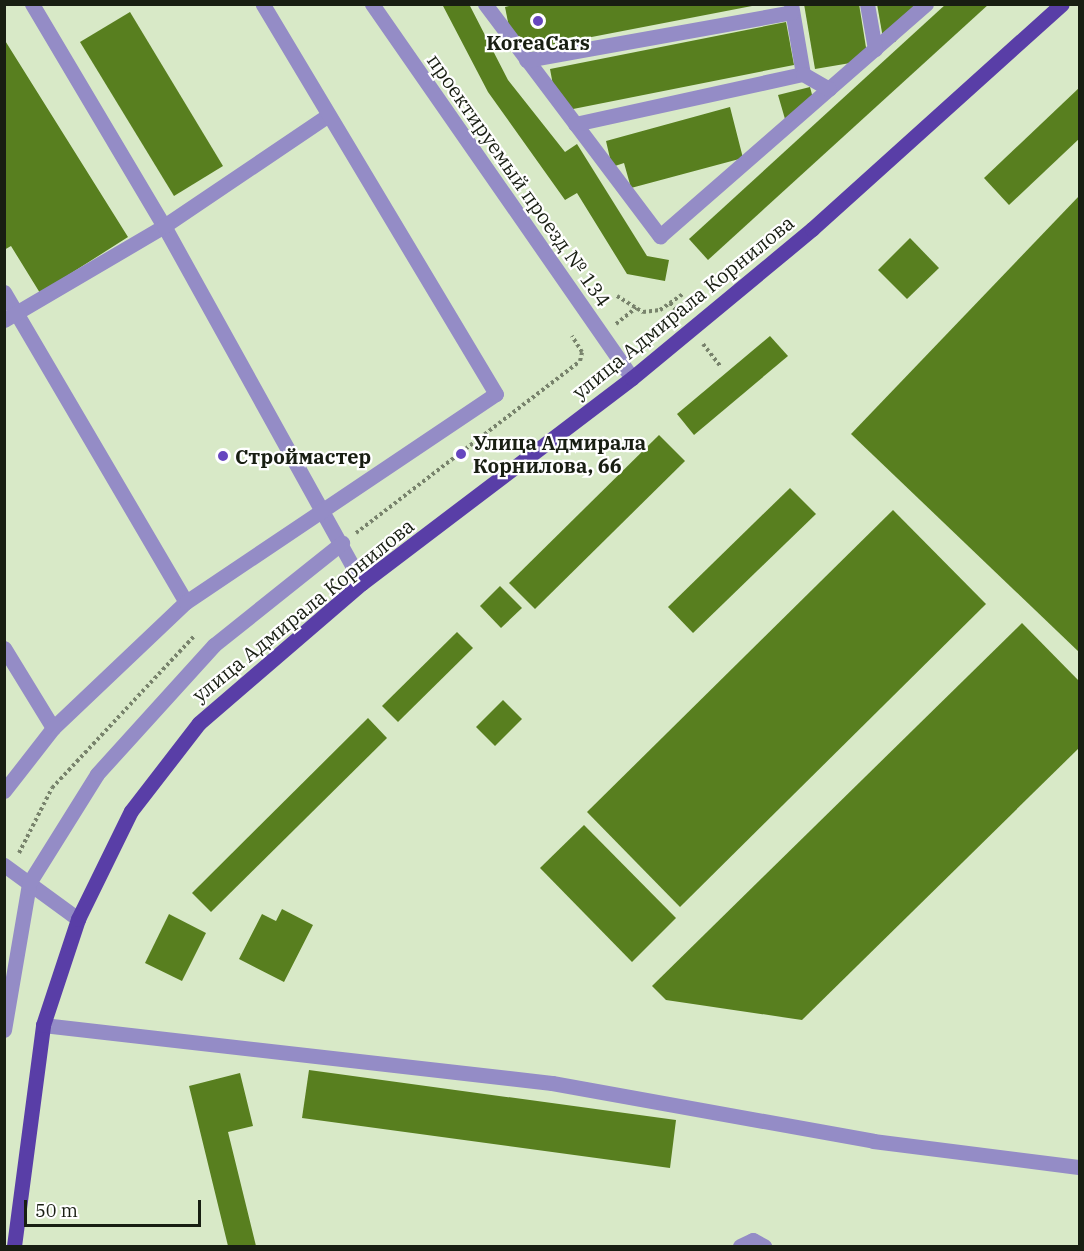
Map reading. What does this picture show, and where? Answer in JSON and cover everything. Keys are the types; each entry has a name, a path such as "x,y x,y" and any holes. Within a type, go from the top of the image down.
{"main road":[{"name":"улица Адмирала Корнилова","path":"14,1246 43,1025 78,919 131,811 199,723 362,583 632,378 812,229 1062,4"}],"street":[{"path":"32,4 164,226 324,508 362,583"},
{"path":"4,791 53,728 186,602 496,394 327,116 263,4"},
{"name":"проектируемый проезд № 134","path":"372,4 632,378"},
{"path":"485,4 660,236 926,4"},
{"path":"867,4 875,49"},
{"path":"526,60 791,8 803,75"},
{"path":"574,124 803,75 829,89"},
{"path":"10,316 164,226 327,116"},
{"path":"4,292 10,316 186,602"},
{"path":"4,1030 30,883 97,774 214,645 342,543"},
{"path":"4,648 53,728"},
{"path":"4,865 78,919"},
{"path":"43,1025 552,1083 873,1141 1080,1167"},
{"path":"740,1246 753,1240 764,1246"}],"path":[{"path":"617,296 643,312 660,310 684,293"}],"building":[{"path":"442,4 469,4 508,80 565,152 577,144 647,256 669,260 665,281 627,274 577,193 565,200 488,92"},
{"path":"516,4 752,4 752,6 514,52 505,7"},
{"path":"804,4 859,4 868,60 815,69"},
{"path":"877,4 925,4 895,42 884,44"},
{"path":"946,4 989,4 708,260 689,239"},
{"path":"130,12 223,166 174,196 80,42"},
{"path":"786,22 794,65 558,112 550,69"},
{"path":"4,39 128,237 40,293 11,246 4,250"},
{"path":"810,87 816,110 785,119 778,95"},
{"path":"1080,87 1080,138 1009,205 984,178"},
{"path":"730,107 743,158 631,188 624,163 612,167 606,141"},
{"path":"1080,195 1080,653 851,434"},
{"path":"910,238 939,268 907,299 878,270"},
{"path":"770,336 788,356 694,435 677,414"},
{"path":"659,435 685,461 535,609 509,583"},
{"path":"790,488 816,514 693,633 668,607"},
{"path":"893,510 986,604 680,907 587,812"},
{"path":"500,586 522,608 501,628 480,606"},
{"path":"1022,623 1080,682 1080,747 802,1020 666,1000 652,986"},
{"path":"457,632 473,648 398,722 382,706"},
{"path":"503,700 522,719 495,746 476,727"},
{"path":"368,718 387,738 211,912 192,893"},
{"path":"584,825 676,918 632,962 540,868"},
{"path":"282,909 313,925 284,982 239,959 262,914 276,921"},
{"path":"169,914 206,933 182,981 145,963"},
{"path":"309,1070 676,1120 670,1168 302,1118"},
{"path":"240,1073 253,1126 228,1132 256,1246 228,1246 189,1086"}],"place":[{"name":"KoreaCars","path":"538,21"},
{"name":"Улица Адмирала Корнилова, 66","path":"461,454"},
{"name":"Строймастер","path":"223,456"}]}
